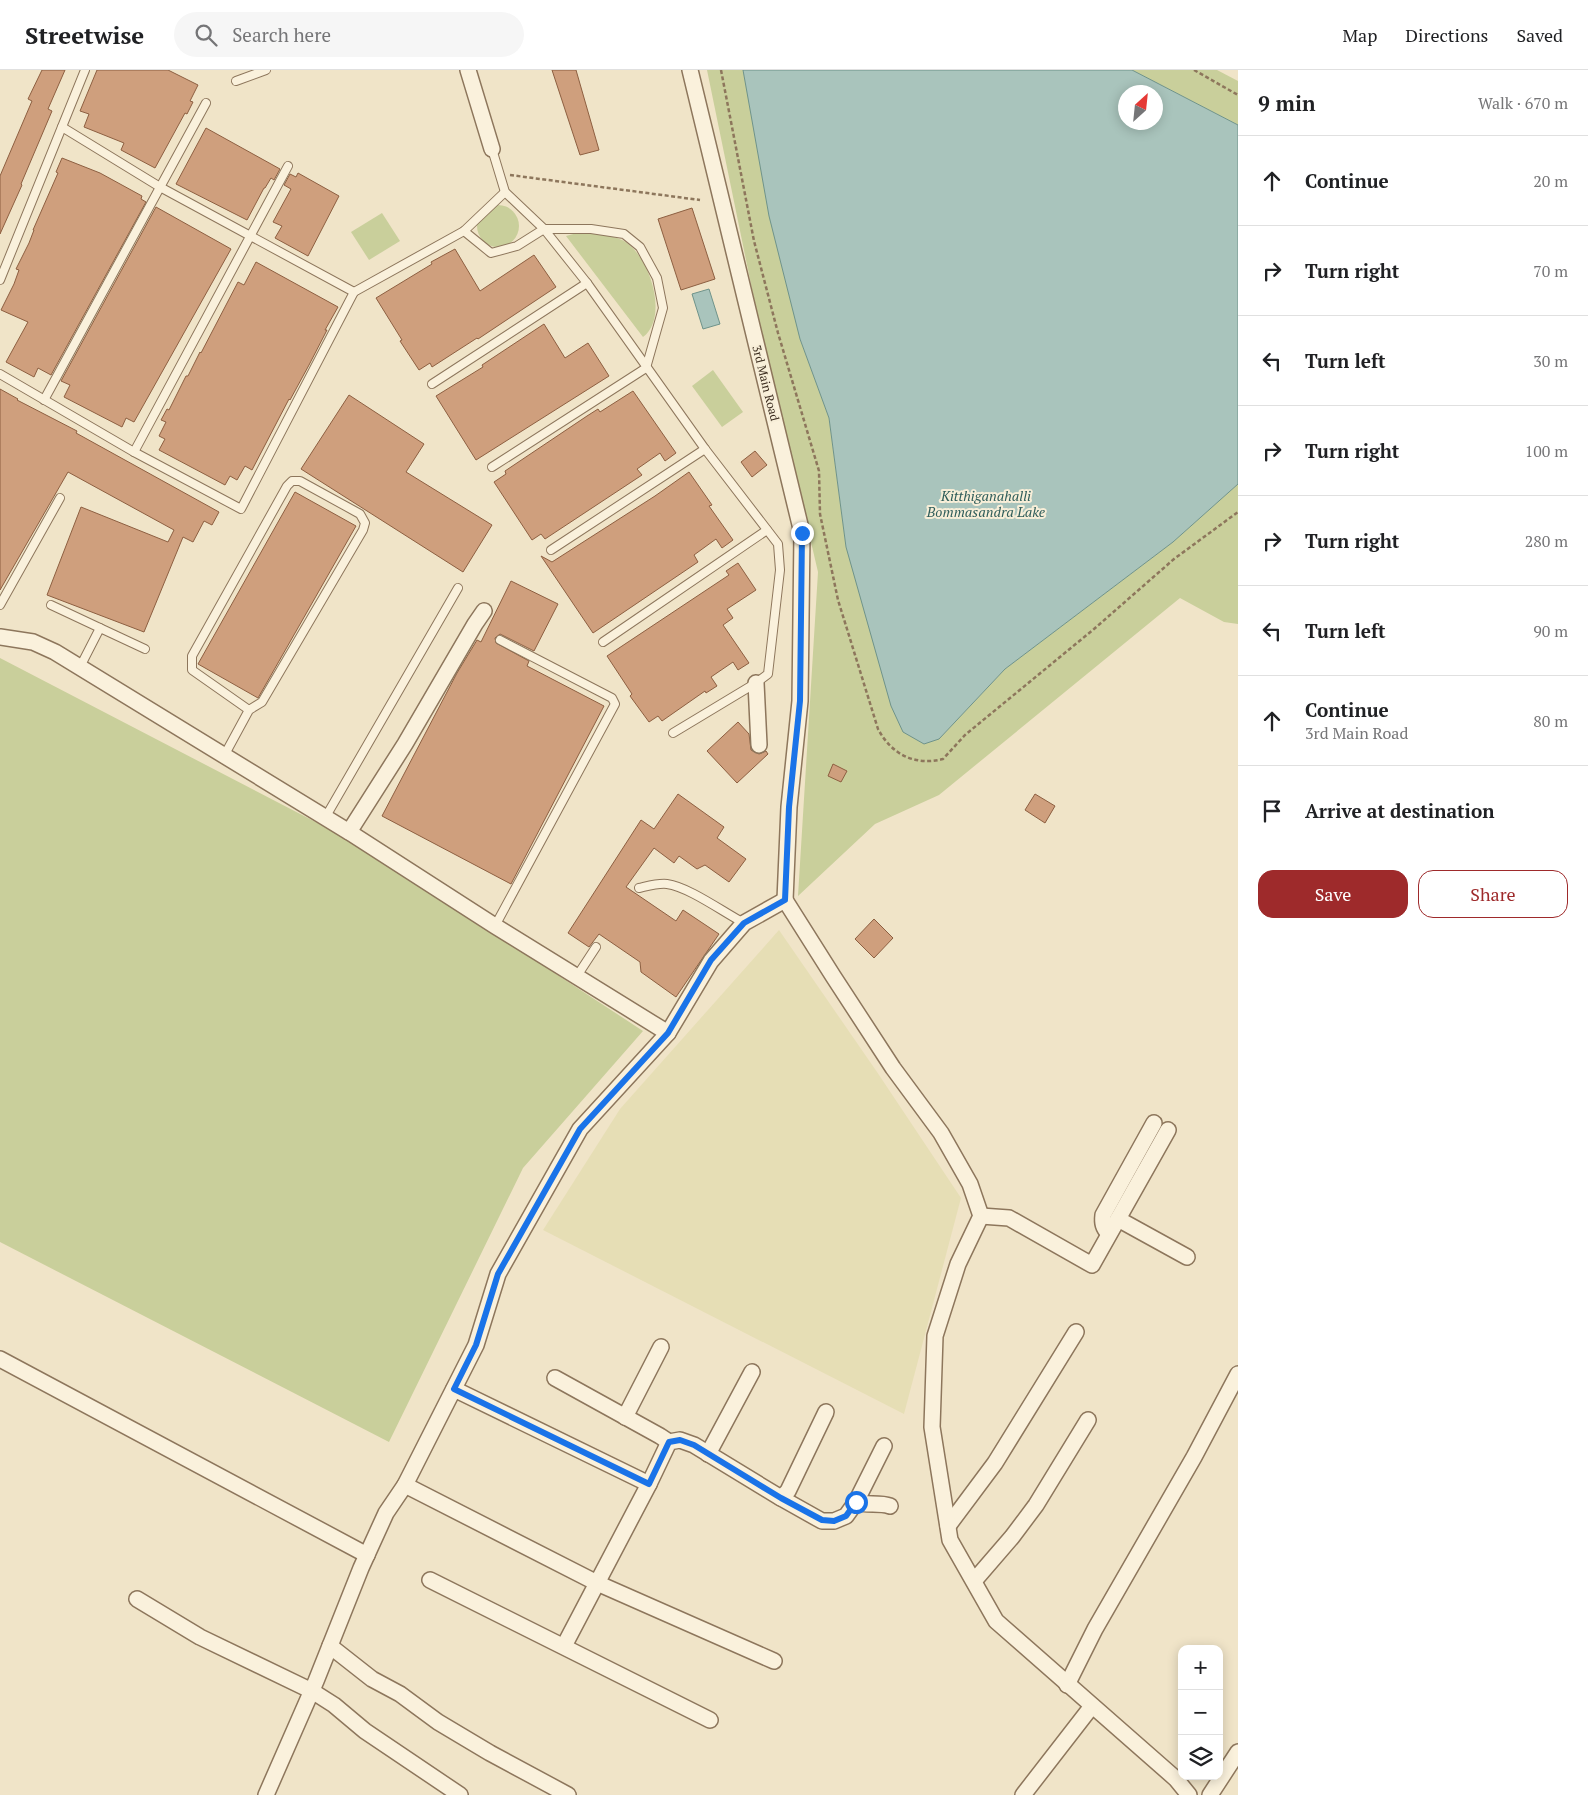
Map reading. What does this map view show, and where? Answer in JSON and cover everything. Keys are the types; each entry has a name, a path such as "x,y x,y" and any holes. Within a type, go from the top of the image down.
{"street":[{"path":"468,70 492,149"},
{"name":"3rd Main Road","path":"690,70 802,533 800,701 789,807 785,900"},
{"path":"349,832 405,744 484,611"},
{"path":"0,637 33,642 56,652 349,832 495,926 668,1033"},
{"path":"756,683 759,745"},
{"path":"266,1795 386,1513 405,1485 476,1345 498,1274 580,1129 668,1033 711,960 744,923 785,900 832,976 893,1068 941,1133 970,1184 981,1216 958,1264 935,1336 932,1427 950,1540 996,1621 1176,1779 1189,1795"},
{"path":"981,1216 1009,1218 1092,1265 1118,1219 1161,1127 1103,1215 1104,1229 1109,1234"},
{"path":"1118,1219 1187,1257"},
{"path":"948,1526 995,1463 1076,1332"},
{"path":"626,1417 661,1347"},
{"path":"0,1359 367,1556"},
{"path":"708,1454 752,1372"},
{"path":"1067,1685 1095,1629 1194,1457 1238,1374"},
{"path":"555,1378 669,1442 680,1440 694,1445 781,1498 822,1520 834,1521 846,1516 856,1502 884,1446"},
{"path":"454,1389 649,1484"},
{"path":"781,1498 788,1491 826,1412"},
{"path":"974,1581 1012,1537 1036,1505 1088,1420"},
{"path":"564,1646 669,1442"},
{"path":"405,1485 597,1583 774,1661"},
{"path":"856,1502 882,1503 890,1506"},
{"path":"430,1580 710,1720"},
{"path":"137,1599 200,1637 312,1690 334,1705 365,1731 460,1795"},
{"path":"330,1646 372,1679 400,1694 438,1722 490,1753 568,1795"},
{"path":"1023,1795 1092,1706"},
{"path":"1210,1795 1238,1752"}],"lane":[{"path":"0,280 85,70"},
{"path":"236,81 266,70"},
{"path":"44,400 206,103"},
{"path":"62,128 160,187 354,292"},
{"path":"492,149 505,192 544,229 587,283 705,449 778,544 780,570 768,674 673,733"},
{"path":"134,452 288,166"},
{"path":"0,374 134,452 241,509 354,292 464,231 505,192"},
{"path":"464,231 491,254 517,246 544,229 591,229 624,234 640,247 658,278 663,308 646,368 492,467"},
{"path":"432,384 587,283"},
{"path":"551,550 705,449"},
{"path":"224,756 249,710 262,702 363,530 364,523 360,514 300,481 292,481 287,486 192,656 192,670 249,710"},
{"path":"0,605 60,498"},
{"path":"603,642 767,530"},
{"path":"326,818 458,588"},
{"path":"51,605 145,649"},
{"path":"80,667 100,628"},
{"path":"495,926 615,704 612,698 500,640"},
{"path":"639,888 654,884 667,884 682,889 744,923"},
{"path":"577,976 596,947"}],"path":[{"path":"721,70 754,241 778,333 819,471 820,514 838,600 878,729 888,745 904,757 918,761 943,759 965,735 1094,629 1174,559 1238,512"},
{"path":"1194,70 1238,95"},
{"path":"499,173 700,200"}],"shaded area":[{"path":"779,930 961,1198 904,1414 543,1230 620,1109"}],"green space":[{"path":"707,70 743,70 800,339 829,418 846,547 939,739 1005,669 1173,542 1238,484 1238,624 1224,622 1180,598 939,795 875,824 798,896 818,572 753,294"},
{"path":"1132,70 1217,70 1238,81 1238,125 1163,85"},
{"path":"494,205 502,205 513,211 519,226 513,241 502,247 494,247 483,241 477,230 477,222 483,211"},
{"path":"382,213 400,241 369,260 351,232"},
{"path":"577,233 606,235 617,238 632,247 640,258 648,271 655,301 655,315 651,328 643,337 566,236"},
{"path":"713,370 743,412 722,427 692,386"},
{"path":"0,658 358,844 643,1031 523,1168 389,1442 0,1242"}],"water":[{"name":"Kitthiganahalli Bommasandra Lake","path":"743,70 1132,70 1161,85 1118,85 1118,130 1163,130 1163,86 1238,125 1238,484 1173,542 1005,669 939,739 924,744 903,732 891,706 846,547 829,418 800,339 769,216"},
{"path":"709,289 720,324 703,329 692,294"}],"building":[{"path":"42,70 65,70 48,109 52,111 0,234 0,176 32,101 28,99"},
{"path":"97,70 168,70 198,85 190,101 193,102 187,114 185,113 155,168 121,150 124,143 84,127 89,114 80,111"},
{"path":"552,70 576,70 599,150 580,155"},
{"path":"206,128 280,169 274,180 271,178 264,188 247,220 176,184"},
{"path":"62,158 100,173 142,196 141,199 146,202 51,375 38,368 34,377 6,362 28,322 1,310 14,284 19,270 16,269 29,243 58,173 56,172"},
{"path":"298,173 339,196 308,256 275,238 282,226 273,222 291,189 284,185 290,174 296,177"},
{"path":"156,207 231,249 134,422 126,418 122,427 64,397 70,385 61,381"},
{"path":"692,208 715,279 681,290 658,219"},
{"path":"455,249 480,291 534,255 556,287 432,367 430,363 419,370 376,298 432,264 431,262"},
{"path":"256,262 338,307 252,470 245,466 237,480 230,476 225,485 159,450 165,439 159,436 166,422 161,420 167,409 169,410 186,376 188,376 201,353 238,282 244,285"},
{"path":"544,324 565,358 588,343 609,376 476,460 436,396 483,367 482,365"},
{"path":"0,389 219,512 212,525 204,521 193,542 183,537 144,632 47,595 81,507 168,542 174,530 68,472 0,590"},
{"path":"633,391 676,453 665,461 660,453 637,469 642,475 545,539 541,534 532,540 494,482 506,474 505,471 587,416 598,409 600,412"},
{"path":"349,395 424,444 406,472 492,525 463,572 301,469"},
{"path":"755,451 767,465 752,477 741,462"},
{"path":"689,472 712,505 709,506 733,540 722,548 716,539 694,555 698,562 593,633 541,556 552,562"},
{"path":"295,492 356,526 258,698 198,664"},
{"path":"738,563 756,590 727,609 733,618 723,625 749,663 738,670 733,662 711,677 717,686 706,693 705,691 662,721 658,716 649,722 630,696 632,694 607,656 729,575 726,571"},
{"path":"511,581 558,604 534,651 500,634 495,638 496,643 529,661 527,666 604,706 511,884 382,816 457,673 477,640 481,642"},
{"path":"738,722 749,734 751,750 759,754 766,751 768,754 737,783 707,751"},
{"path":"833,764 847,771 841,782 828,776"},
{"path":"678,794 724,827 717,838 746,859 729,882 705,865 697,869 679,856 674,863 654,848 626,887 676,921 683,910 719,934 676,997 641,972 640,962 599,934 589,947 568,933 641,820 654,829"},
{"path":"1035,794 1055,806 1045,823 1025,810"},
{"path":"874,919 893,938 874,958 855,939"}],"route":[{"path":"802,533 800,701 789,807 785,900 744,923 711,960 668,1033 580,1129 498,1274 476,1345 454,1389 649,1484 669,1442 680,1440 694,1445 781,1498 822,1520 834,1521 846,1516 856,1502"}]}
